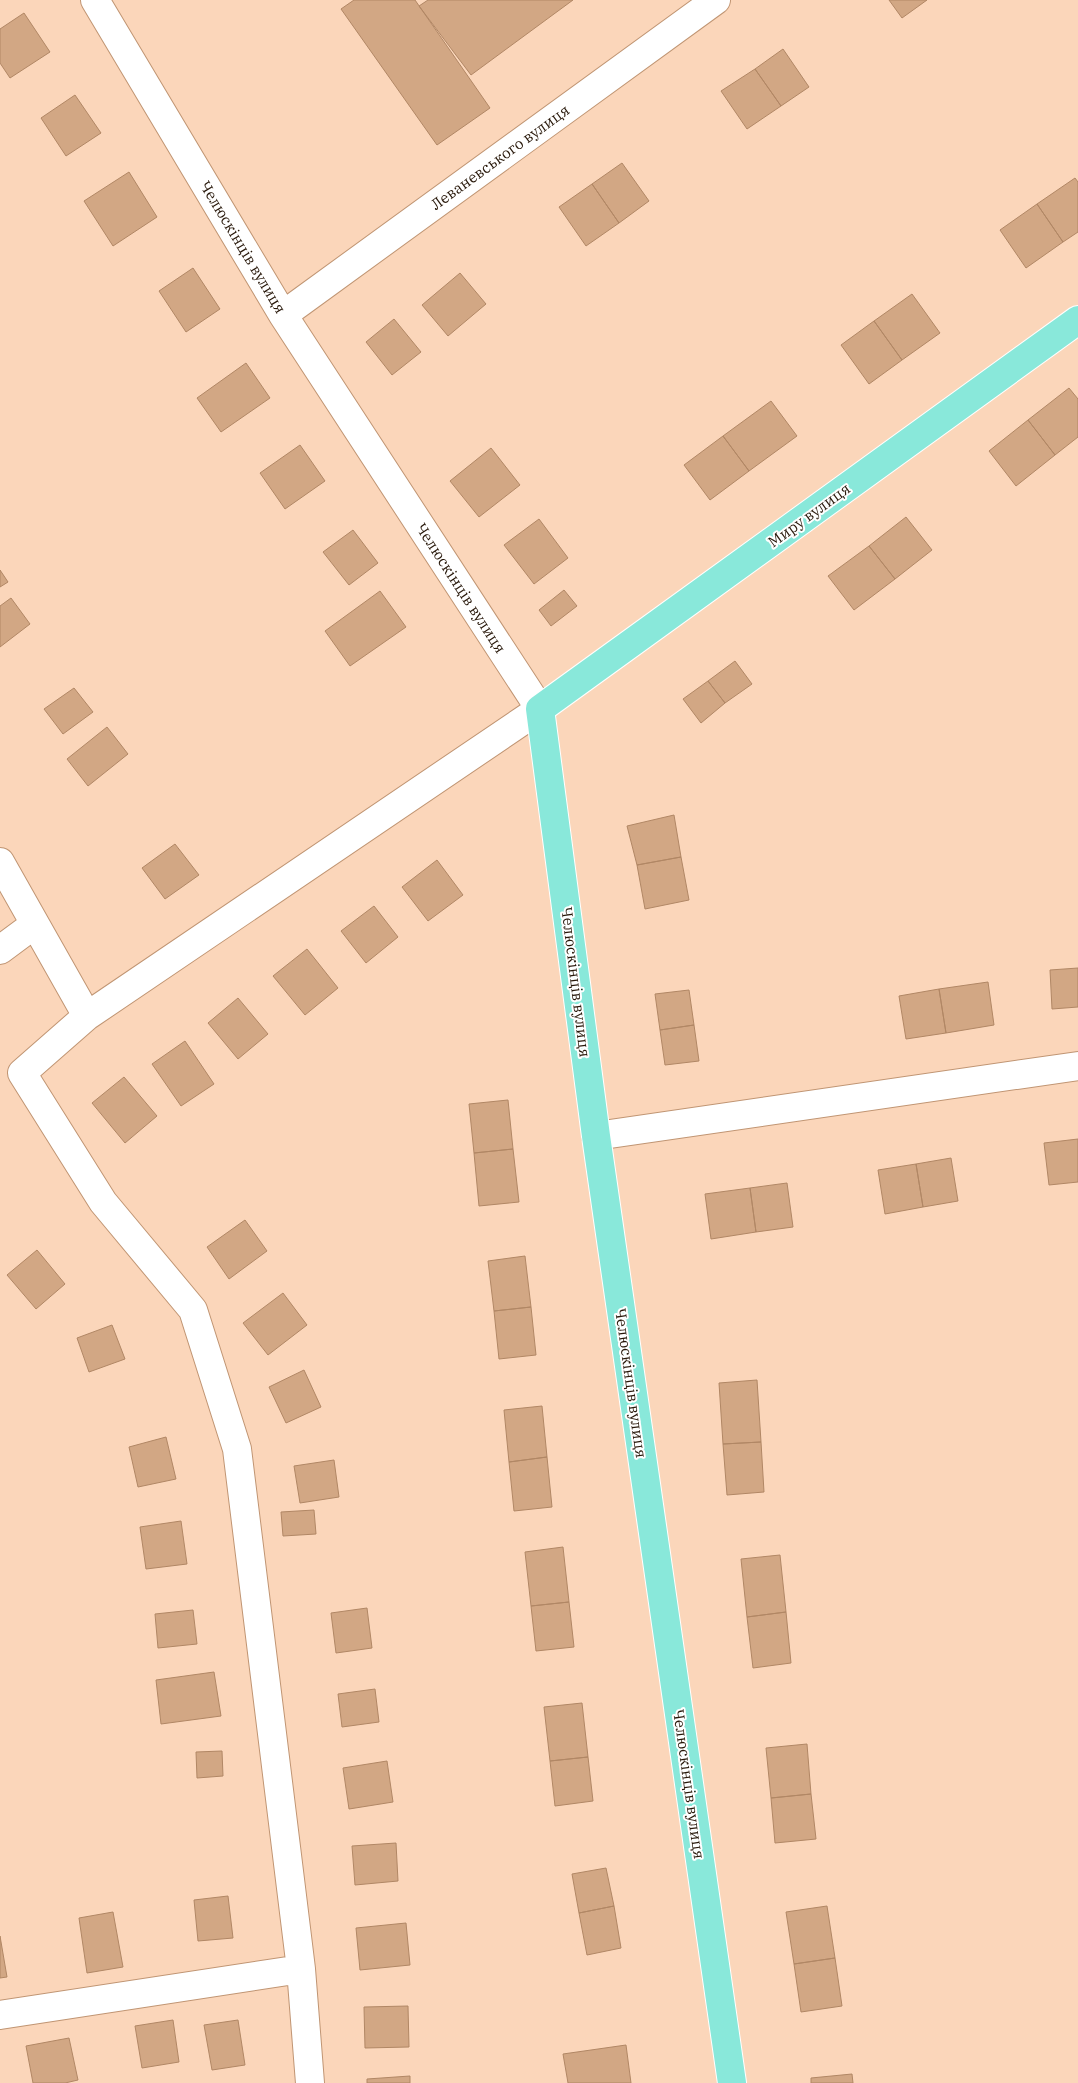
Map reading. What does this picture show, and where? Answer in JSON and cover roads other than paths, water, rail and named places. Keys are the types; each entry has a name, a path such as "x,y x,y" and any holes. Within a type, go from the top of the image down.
{"main road":[{"name":"Миру вулиця","path":"540,709 1078,320"},
{"name":"Челюскінців вулиця","path":"540,709 596,1136 732,2083"}],"street":[{"name":"Челюскінців вулиця","path":"95,0 283,315 540,709"},
{"name":"Леваневського вулиця","path":"283,315 716,0"},
{"path":"310,2083 300,1968 237,1449 193,1310 103,1202 22,1074 87,1016 540,709"},
{"path":"0,862 87,1016"},
{"path":"0,950 35,924"},
{"path":"596,1136 1078,1066"},
{"path":"0,2015 300,1968"}]}
